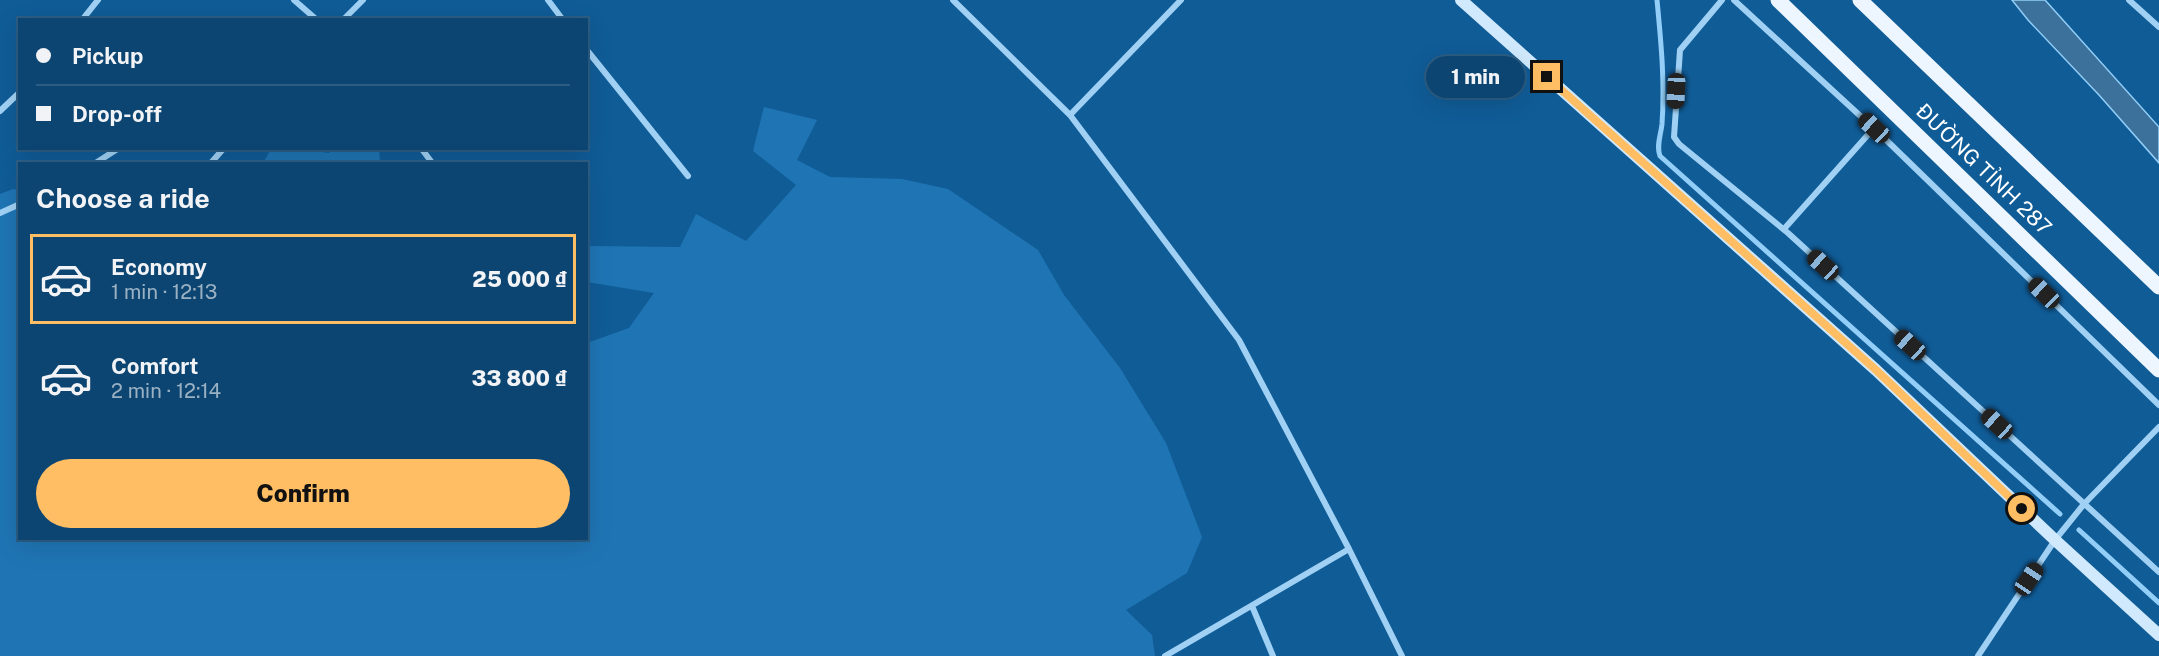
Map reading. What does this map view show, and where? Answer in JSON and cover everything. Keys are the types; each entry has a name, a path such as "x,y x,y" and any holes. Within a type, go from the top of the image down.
{"main road":[{"name":"ĐƯỜNG TỈNH 287","path":"1778,0 2159,370"},
{"name":"ĐƯỜNG TỈNH 287","path":"1860,0 2159,287"}],"street":[{"path":"84,18 98,0"},
{"path":"294,0 315,18"},
{"path":"345,18 363,0"},
{"path":"548,0 562,18"},
{"path":"953,0 1070,115 1239,340 1349,549 1402,656"},
{"path":"1070,115 1181,0"},
{"path":"1461,0 1876,370 2159,635"},
{"path":"1722,0 1680,50 1674,137 1679,144 1784,229 2159,572"},
{"path":"1734,0 1874,128 2159,405"},
{"path":"2129,0 2159,27"},
{"path":"588,51 688,176"},
{"path":"0,111 18,94"},
{"path":"1784,229 1874,128"},
{"path":"96,162 116,150"},
{"path":"212,162 222,150"},
{"path":"0,213 18,205"},
{"path":"1978,656 2055,540 2084,504 2159,427"},
{"path":"1165,656 1349,549"},
{"path":"1252,606 1273,656"}],"shaded area":[{"path":"2012,0 2045,0 2159,127 2159,163 2028,20"},
{"path":"764,107 817,120 797,160 830,177 902,179 948,189 1038,250 1064,295 1120,368 1166,443 1202,537 1187,573 1126,610 1152,635 1155,656 0,656 0,194 13,189 18,190 18,540 588,540 588,343 629,328 654,293 588,282 588,246 680,247 696,214 746,241 796,185 753,151"},
{"path":"270,150 310,150 329,153 330,150 379,150 380,162 264,162"}],"waterway":[{"path":"1657,0 1663,77 1660,156 2060,514"},
{"path":"2079,530 2159,603"}],"route":[{"path":"1547,77 1876,370 2022,509"}]}
